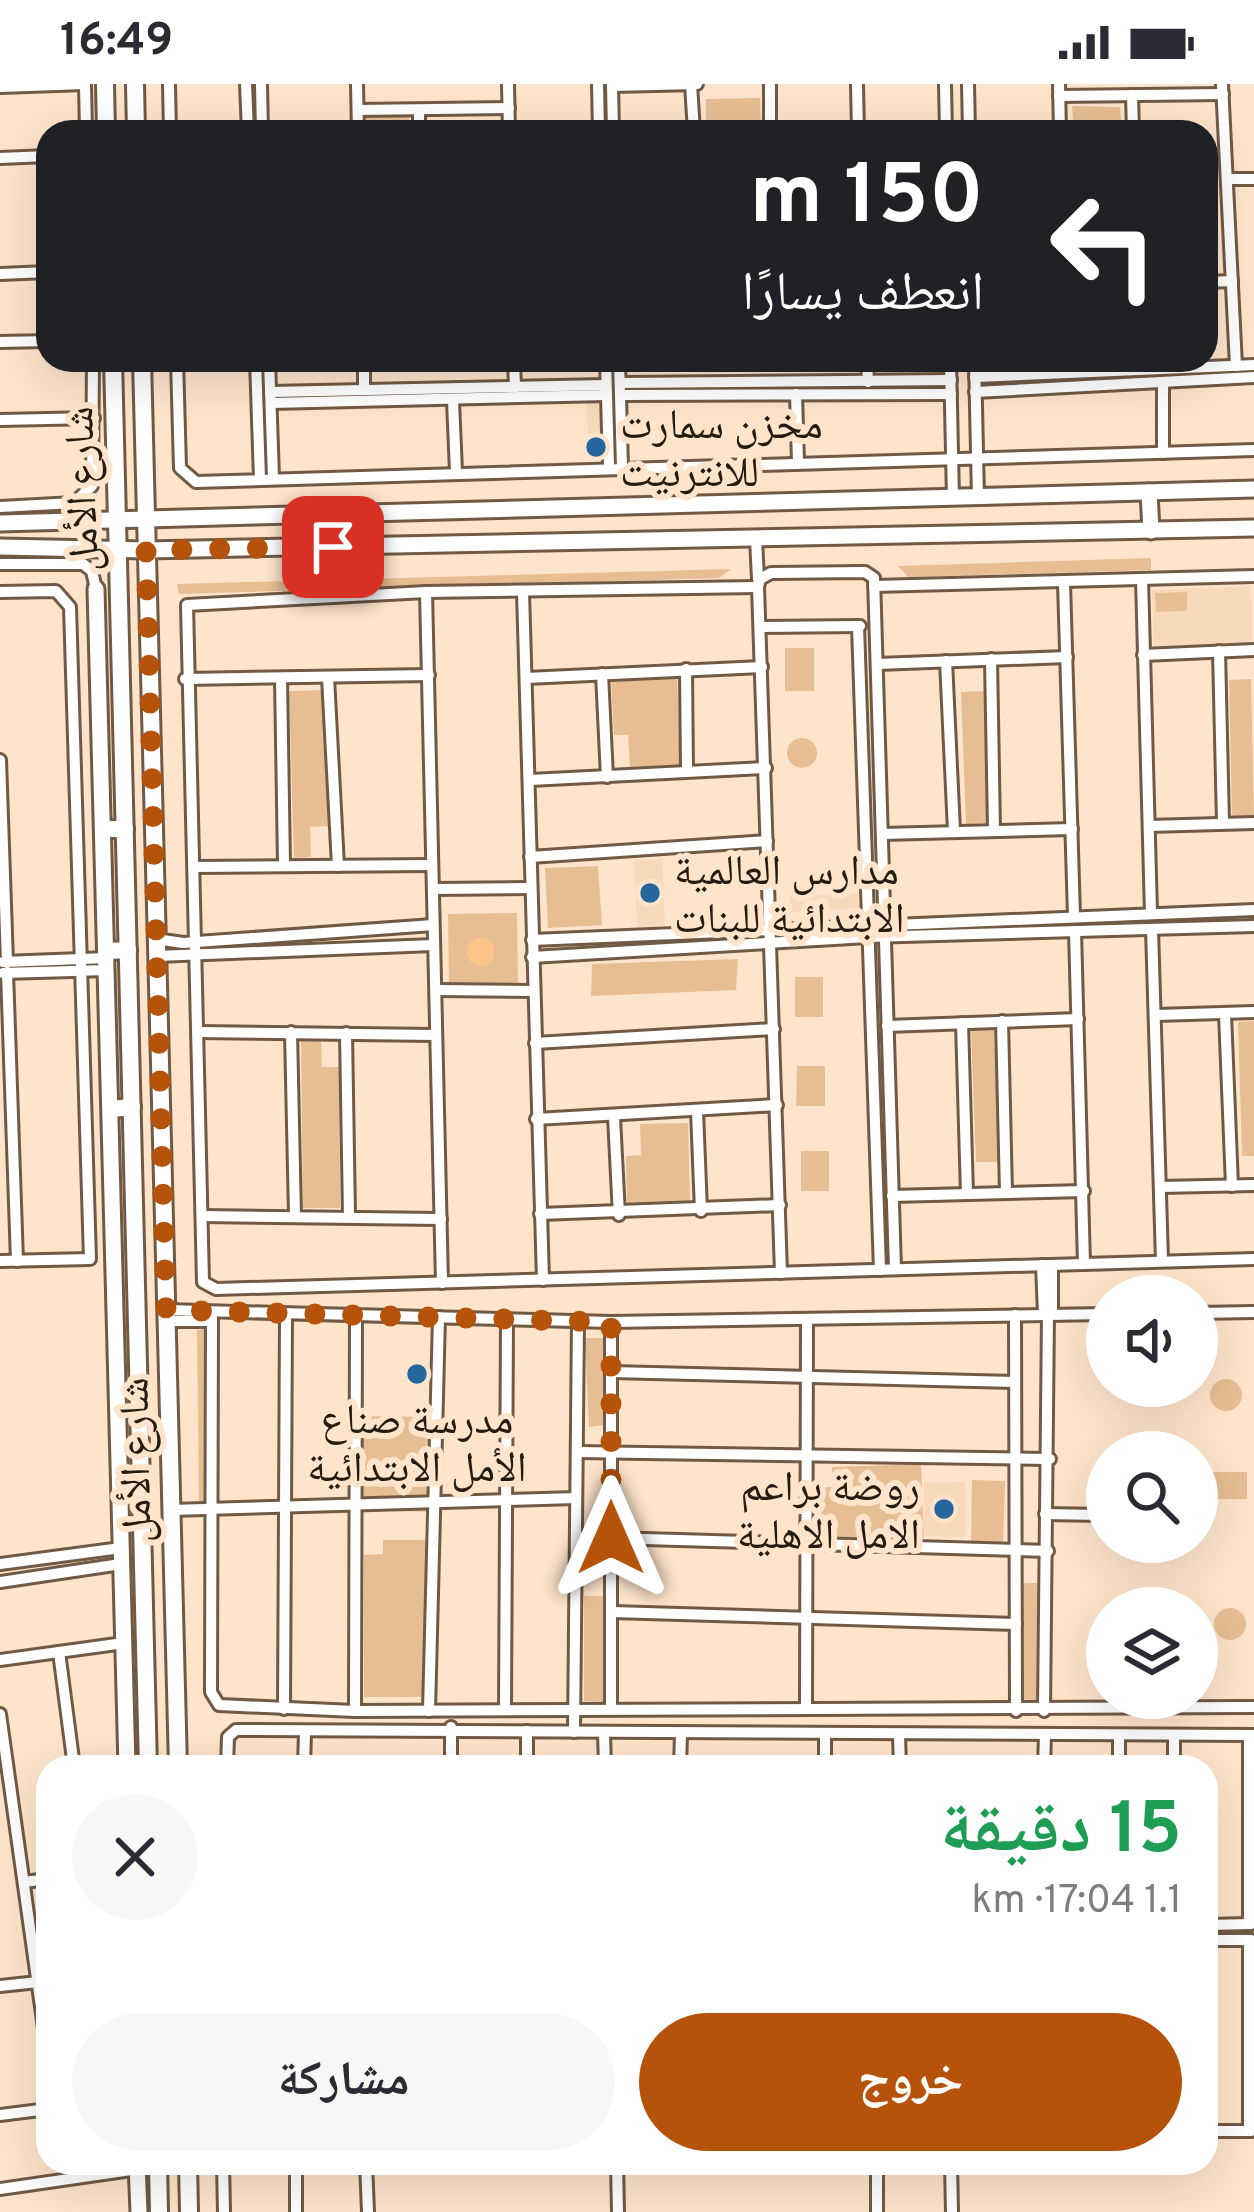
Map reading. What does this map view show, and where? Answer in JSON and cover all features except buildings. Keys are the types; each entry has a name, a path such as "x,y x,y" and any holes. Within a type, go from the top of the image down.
{"main road":[{"path":"105,84 106,120"},
{"path":"135,84 136,120"},
{"name":"شارع الأمل","path":"112,372 148,1755"},
{"name":"شارع الأمل","path":"142,372 164,947 163,1186 178,1755"},
{"path":"0,524 1254,489"},
{"path":"1149,492 1151,531"},
{"path":"520,513 520,544"},
{"path":"0,548 146,550 1254,528"},
{"path":"96,589 127,1755"},
{"path":"103,829 125,829"},
{"path":"107,959 128,950"},
{"path":"111,1109 132,1107"},
{"path":"134,1185 163,1186"},
{"path":"125,1718 147,1718"},
{"path":"138,2175 139,2212"},
{"path":"158,2175 159,2212"},
{"path":"188,2175 189,2212"}],"street":[{"path":"0,87 85,84 86,120"},
{"path":"169,84 170,120"},
{"path":"246,84 248,120"},
{"path":"261,84 262,120"},
{"path":"357,84 358,120"},
{"path":"508,84 509,120"},
{"path":"598,84 599,120"},
{"path":"613,120 612,85 694,84 694,120"},
{"path":"770,84 770,120"},
{"path":"857,84 858,120"},
{"path":"945,84 946,120"},
{"path":"968,84 969,120"},
{"path":"1060,120 1059,90 1132,95 1223,89 1236,366"},
{"path":"1132,95 1132,120"},
{"path":"358,110 509,108"},
{"path":"419,110 419,120"},
{"path":"0,158 36,156"},
{"path":"1227,179 1254,179"},
{"path":"0,274 36,272"},
{"path":"1218,282 1232,281"},
{"path":"0,342 36,340"},
{"path":"1218,366 1254,365"},
{"path":"0,507 81,500 94,478 93,372"},
{"path":"178,372 182,476 196,482 1254,450"},
{"path":"257,372 266,479"},
{"path":"266,479 269,372"},
{"path":"364,372 364,390"},
{"path":"514,372 515,387"},
{"path":"608,372 613,390"},
{"path":"615,467 617,372"},
{"path":"868,372 868,382"},
{"path":"950,372 953,499"},
{"path":"975,372 978,498"},
{"path":"975,377 1022,372"},
{"path":"975,392 1254,377"},
{"path":"270,397 453,401 613,390 868,382 951,387"},
{"path":"1162,382 1163,453"},
{"path":"270,397 515,387 796,394 951,387"},
{"path":"796,394 797,462"},
{"path":"453,401 455,472"},
{"path":"0,420 94,418"},
{"path":"756,539 781,1273"},
{"path":"0,564 82,565 92,571 96,589"},
{"path":"896,1269 873,576 865,572 771,573 758,585 194,602 184,616 185,679 197,947 202,1278 210,1288 543,1280 1254,1259"},
{"path":"874,586 1254,575"},
{"path":"1142,579 1151,913"},
{"path":"1064,583 1074,916"},
{"path":"0,592 56,591 70,607 90,1259 0,1261"},
{"path":"427,592 442,1282"},
{"path":"523,592 543,1280"},
{"path":"761,627 875,625"},
{"path":"858,626 880,1270"},
{"path":"1143,655 1254,650"},
{"path":"1219,651 1223,823"},
{"path":"877,664 1066,657"},
{"path":"991,659 994,830"},
{"path":"946,661 954,831"},
{"path":"526,678 762,668"},
{"path":"686,669 687,770"},
{"path":"602,674 607,777"},
{"path":"185,679 429,675"},
{"path":"328,677 338,866"},
{"path":"281,678 284,865"},
{"path":"0,760 5,1059 17,1261"},
{"path":"530,780 766,768"},
{"path":"1150,826 1254,823"},
{"path":"882,833 1072,829"},
{"path":"530,857 767,841"},
{"path":"194,867 431,865"},
{"path":"433,889 530,888"},
{"path":"532,940 1254,910"},
{"path":"197,947 433,926"},
{"path":"532,957 868,937 1254,926"},
{"path":"1152,929 1162,1262"},
{"path":"1075,931 1084,1264"},
{"path":"164,947 433,945"},
{"path":"4,967 81,965 107,959"},
{"path":"436,990 533,991"},
{"path":"1156,1016 1254,1012"},
{"path":"1225,1013 1232,1186"},
{"path":"887,1026 1078,1018"},
{"path":"1002,1021 1006,1193"},
{"path":"962,1022 967,1194"},
{"path":"535,1043 774,1029"},
{"path":"199,1032 436,1035"},
{"path":"291,1032 295,1216"},
{"path":"346,1033 349,1216"},
{"path":"536,1119 777,1105"},
{"path":"697,1111 701,1211"},
{"path":"614,1117 619,1215"},
{"path":"1160,1187 1254,1185"},
{"path":"892,1196 1084,1191"},
{"path":"540,1214 619,1215 780,1205"},
{"path":"202,1216 441,1219"},
{"path":"1044,1711 1045,1514 1050,1459 1047,1265"},
{"path":"1218,1313 1254,1312"},
{"path":"166,1315 611,1322 1086,1314"},
{"path":"284,1709 286,1315"},
{"path":"1015,1315 1016,1711"},
{"path":"212,1317 212,1697 224,1706 355,1711 1086,1711"},
{"path":"355,1711 356,1317"},
{"path":"429,1711 439,1317"},
{"path":"505,1710 507,1319"},
{"path":"806,1708 807,1320"},
{"path":"574,1732 578,1321"},
{"path":"611,1322 611,1709"},
{"path":"611,1372 1016,1382"},
{"path":"577,1452 1050,1459"},
{"path":"171,1510 576,1498"},
{"path":"1045,1514 1086,1515"},
{"path":"576,1538 1048,1551"},
{"path":"0,1564 121,1556"},
{"path":"0,1582 121,1556"},
{"path":"612,1612 1016,1624"},
{"path":"0,1660 124,1643"},
{"path":"59,1652 72,1755"},
{"path":"1218,1708 1254,1707"},
{"path":"590,1733 591,1708"},
{"path":"0,1714 36,1968"},
{"path":"1135,1719 1136,1736"},
{"path":"1158,1719 1159,1737"},
{"path":"451,1727 451,1755"},
{"path":"227,1755 233,1730 451,1727 825,1736 1252,1735 1251,1924 1218,1925"},
{"path":"527,1731 527,1755"},
{"path":"304,1732 304,1755"},
{"path":"604,1733 605,1755"},
{"path":"680,1734 680,1755"},
{"path":"1044,1755 1045,1734"},
{"path":"825,1736 825,1755"},
{"path":"899,1736 900,1755"},
{"path":"1119,1737 1119,1755"},
{"path":"1174,1737 1174,1755"},
{"path":"0,1817 14,1816"},
{"path":"24,1882 36,1880"},
{"path":"1218,1940 1251,1940 1252,2028 1252,2131 1218,2131"},
{"path":"0,1986 36,1982"},
{"path":"0,2116 36,2111"},
{"path":"0,2189 84,2175"},
{"path":"223,2175 224,2212"},
{"path":"296,2175 296,2212"},
{"path":"366,2175 368,2212"},
{"path":"617,2175 618,2212"},
{"path":"877,2175 877,2212"},
{"path":"951,2175 952,2212"}],"shaded area":[{"path":"760,98 761,120 706,120 706,99"},
{"path":"1072,106 1120,107 1121,120 1073,120"},
{"path":"409,115 409,120 366,120 366,116"},
{"path":"601,396 604,451 589,451 586,397"},
{"path":"1151,558 1151,570 908,577 898,566"},
{"path":"731,569 719,578 179,594 177,584"},
{"path":"1251,586 1252,644 1154,648 1152,590"},
{"path":"1187,592 1187,611 1156,612 1155,593"},
{"path":"785,648 814,648 814,691 785,691"},
{"path":"677,677 681,765 630,767 628,735 614,735 611,681"},
{"path":"1251,679 1254,816 1232,816 1229,680"},
{"path":"326,690 330,826 310,827 311,857 294,858 289,691"},
{"path":"984,691 989,823 966,824 961,692"},
{"path":"802,738 813,742 817,753 813,764 802,768 791,764 787,753 791,742"},
{"name":"مدارس العالمية الابتدائية للبنات","path":"662,859 665,926 637,927 634,860"},
{"path":"598,866 602,925 548,928 545,868"},
{"path":"858,893 859,908 791,912 790,897"},
{"path":"517,913 518,986 449,987 448,914"},
{"path":"481,938 491,942 495,952 491,962 481,966 471,962 467,952 471,942"},
{"path":"738,959 736,990 591,996 592,964"},
{"path":"795,977 823,977 823,1017 795,1017"},
{"path":"1254,1021 1254,1156 1242,1156 1238,1022"},
{"path":"994,1029 999,1162 976,1162 971,1030"},
{"path":"301,1041 321,1041 322,1067 339,1067 340,1208 303,1208"},
{"path":"797,1066 825,1066 825,1106 796,1106"},
{"path":"688,1123 690,1204 627,1206 626,1156 641,1155 640,1124"},
{"path":"801,1151 829,1151 829,1191 801,1191"},
{"path":"206,1329 205,1501 199,1501 197,1330"},
{"path":"585,1338 604,1338 605,1425 589,1427"},
{"path":"1226,1379 1240,1389 1237,1406 1226,1411 1217,1407 1218,1382"},
{"path":"363,1416 431,1417 431,1512 361,1510"},
{"path":"921,1464 924,1538 816,1541 815,1488 833,1487 832,1467"},
{"path":"1218,1472 1247,1472 1247,1499 1218,1499"},
{"path":"972,1480 1005,1481 1003,1545 971,1545"},
{"name":"روضة براعم الامل الاهلية","path":"965,1482 965,1538 924,1535 924,1483"},
{"path":"383,1540 429,1540 430,1697 364,1697 364,1555 383,1554"},
{"path":"1023,1583 1039,1583 1038,1700 1022,1699"},
{"path":"584,1596 603,1596 603,1702 584,1701"},
{"path":"1230,1608 1244,1618 1241,1635 1230,1640 1219,1635 1219,1613"}],"place":[{"name":"مخزن سمارت للانترنيت","path":"596,447"},
{"name":"مدارس العالمية الابتدائية للبنات","path":"650,893"},
{"name":"مدرسة صناع الأمل الابتدائية","path":"417,1374"},
{"name":"روضة براعم الامل الاهلية","path":"944,1509"}],"route":[{"path":"333,547 146,550 166,1310 611,1322 611,1538"}]}
